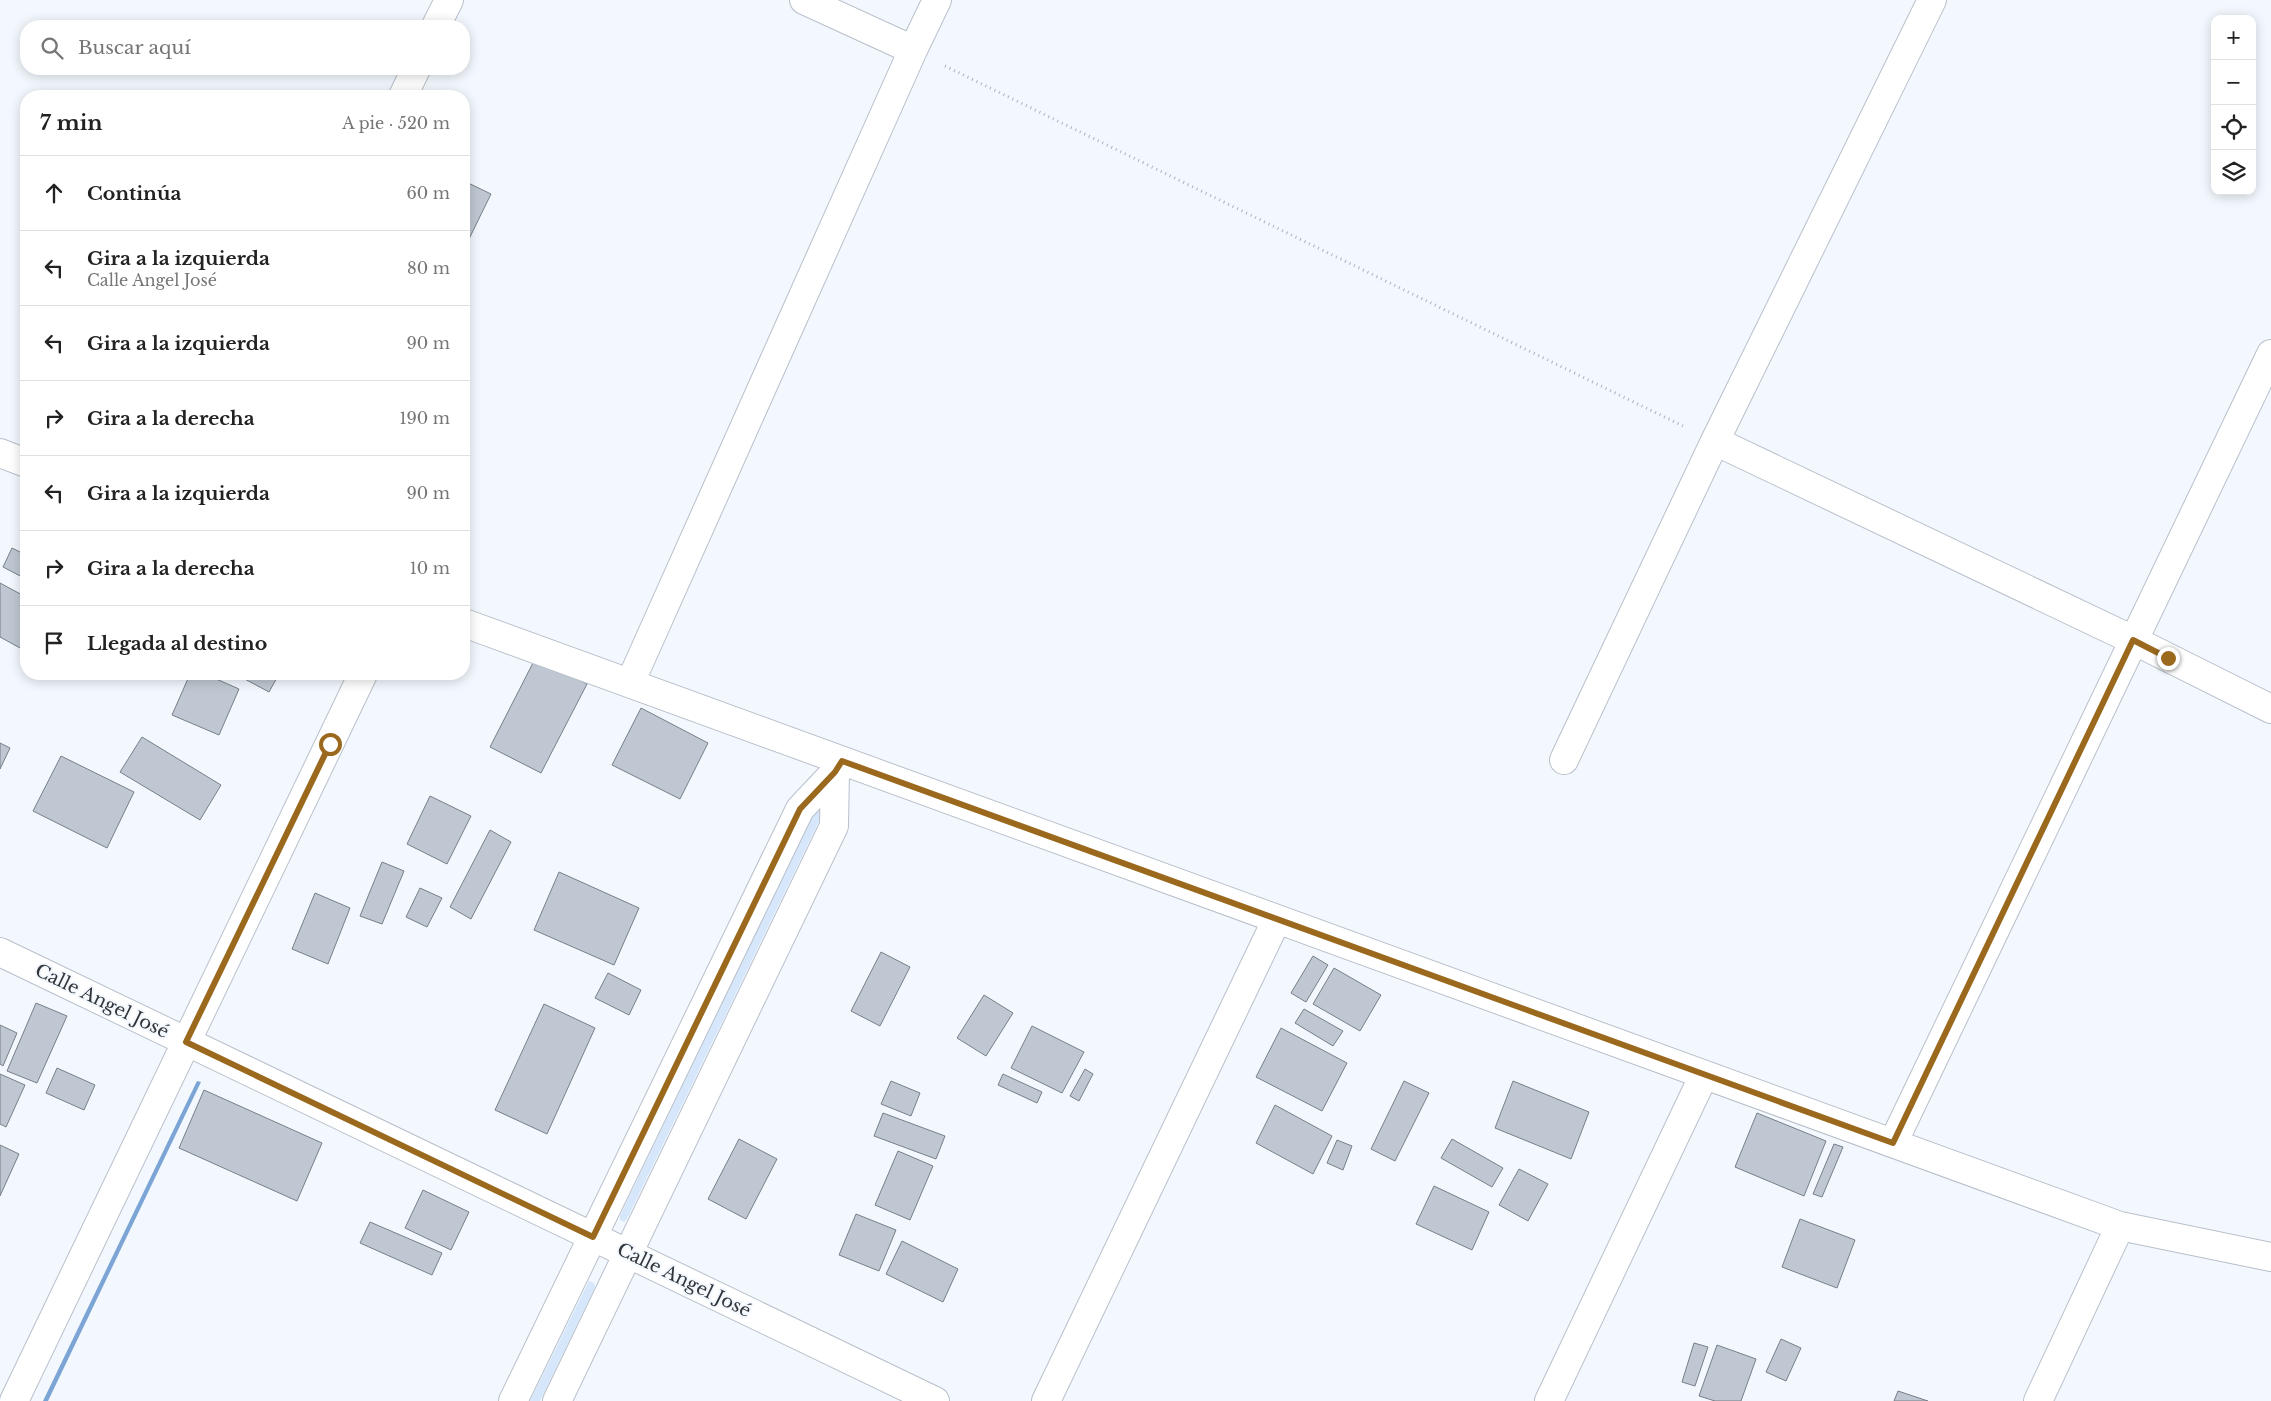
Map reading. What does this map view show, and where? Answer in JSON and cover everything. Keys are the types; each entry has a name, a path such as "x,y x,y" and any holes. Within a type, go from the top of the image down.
{"street":[{"path":"439,20 449,0"},
{"path":"804,0 912,50"},
{"path":"630,683 912,50 937,0"},
{"path":"1564,760 1715,441 1932,0"},
{"path":"406,90 413,75"},
{"path":"1893,1143 2271,354"},
{"path":"1715,441 2133,640 2271,709"},
{"path":"0,453 20,461"},
{"path":"470,625 630,683 839,766 1277,919 2120,1226 2271,1257"},
{"path":"14,1401 360,680"},
{"path":"513,1401 800,809 839,766"},
{"path":"557,1401 834,826 839,766"},
{"path":"1046,1401 1277,919"},
{"name":"Calle Angel José","path":"0,952 935,1401"},
{"path":"1549,1401 1704,1075"},
{"path":"2038,1401 2120,1226"}],"path":[{"path":"912,50 1715,441"}],"shaded area":[{"path":"820,812 821,817 624,1222 620,1220 620,1216 813,813"},
{"path":"589,1281 594,1283 595,1287 540,1401 530,1401"}],"water":[{"path":"197,1081 201,1082 48,1401 43,1401"}],"building":[{"path":"470,184 491,194 470,237"},
{"path":"12,548 20,552 20,576 3,567"},
{"path":"0,583 20,594 20,648 0,637"},
{"path":"536,657 587,684 541,773 490,747"},
{"path":"187,680 219,680 239,689 219,735 172,715"},
{"path":"247,680 276,680 269,692"},
{"path":"641,708 708,743 680,799 612,765"},
{"path":"142,737 221,785 200,820 120,772"},
{"path":"0,743 10,748 0,769"},
{"path":"61,756 134,792 107,848 33,811"},
{"path":"430,796 471,816 447,864 407,844"},
{"path":"490,830 511,842 471,919 450,907"},
{"path":"382,862 404,871 382,924 360,916"},
{"path":"559,872 639,908 614,965 534,930"},
{"path":"420,888 442,898 427,927 406,917"},
{"path":"315,893 350,908 328,964 292,949"},
{"path":"881,952 910,967 880,1026 851,1011"},
{"path":"1313,956 1328,965 1306,1002 1291,993"},
{"path":"1334,968 1381,995 1360,1031 1313,1004"},
{"path":"608,973 641,990 629,1015 595,998"},
{"path":"984,995 1013,1013 986,1056 957,1038"},
{"path":"36,1003 67,1016 37,1083 7,1071"},
{"path":"544,1004 595,1028 547,1134 495,1110"},
{"path":"1304,1009 1343,1031 1333,1046 1295,1023"},
{"path":"0,1025 17,1033 3,1066 0,1064"},
{"path":"1032,1026 1084,1052 1062,1093 1011,1068"},
{"path":"1281,1028 1347,1063 1322,1111 1256,1077"},
{"path":"57,1068 95,1085 84,1110 46,1093"},
{"path":"1085,1069 1093,1074 1079,1101 1070,1096"},
{"path":"0,1074 25,1085 6,1127 0,1124"},
{"path":"1003,1074 1042,1092 1037,1103 998,1085"},
{"path":"891,1081 920,1093 911,1116 881,1104"},
{"path":"1404,1081 1429,1093 1395,1161 1371,1149"},
{"path":"1513,1081 1589,1112 1571,1159 1495,1128"},
{"path":"204,1090 322,1143 297,1201 179,1148"},
{"path":"1275,1105 1332,1136 1313,1174 1256,1143"},
{"path":"883,1113 945,1136 936,1159 874,1136"},
{"path":"1757,1113 1826,1141 1804,1196 1735,1167"},
{"path":"739,1139 777,1159 746,1219 708,1199"},
{"path":"1452,1139 1503,1168 1492,1187 1441,1158"},
{"path":"1337,1140 1352,1146 1343,1170 1327,1163"},
{"path":"1834,1144 1843,1147 1822,1197 1813,1194"},
{"path":"0,1145 19,1154 0,1196"},
{"path":"898,1151 933,1166 910,1220 875,1205"},
{"path":"1519,1169 1548,1184 1528,1221 1499,1205"},
{"path":"1434,1186 1489,1212 1472,1250 1416,1224"},
{"path":"423,1190 469,1212 451,1250 405,1228"},
{"path":"856,1214 896,1230 879,1271 839,1255"},
{"path":"1800,1219 1855,1240 1837,1288 1782,1267"},
{"path":"370,1222 442,1253 432,1275 360,1243"},
{"path":"902,1241 958,1269 943,1302 886,1274"},
{"path":"1781,1339 1801,1348 1786,1381 1766,1372"},
{"path":"1694,1343 1708,1347 1695,1386 1682,1382"},
{"path":"1717,1345 1756,1359 1741,1401 1715,1401 1699,1396"},
{"path":"1898,1391 1928,1401 1894,1401"}],"route":[{"path":"330,744 186,1042 593,1237 800,809 835,772 842,761 1893,1143 2133,640 2168,658"}]}
